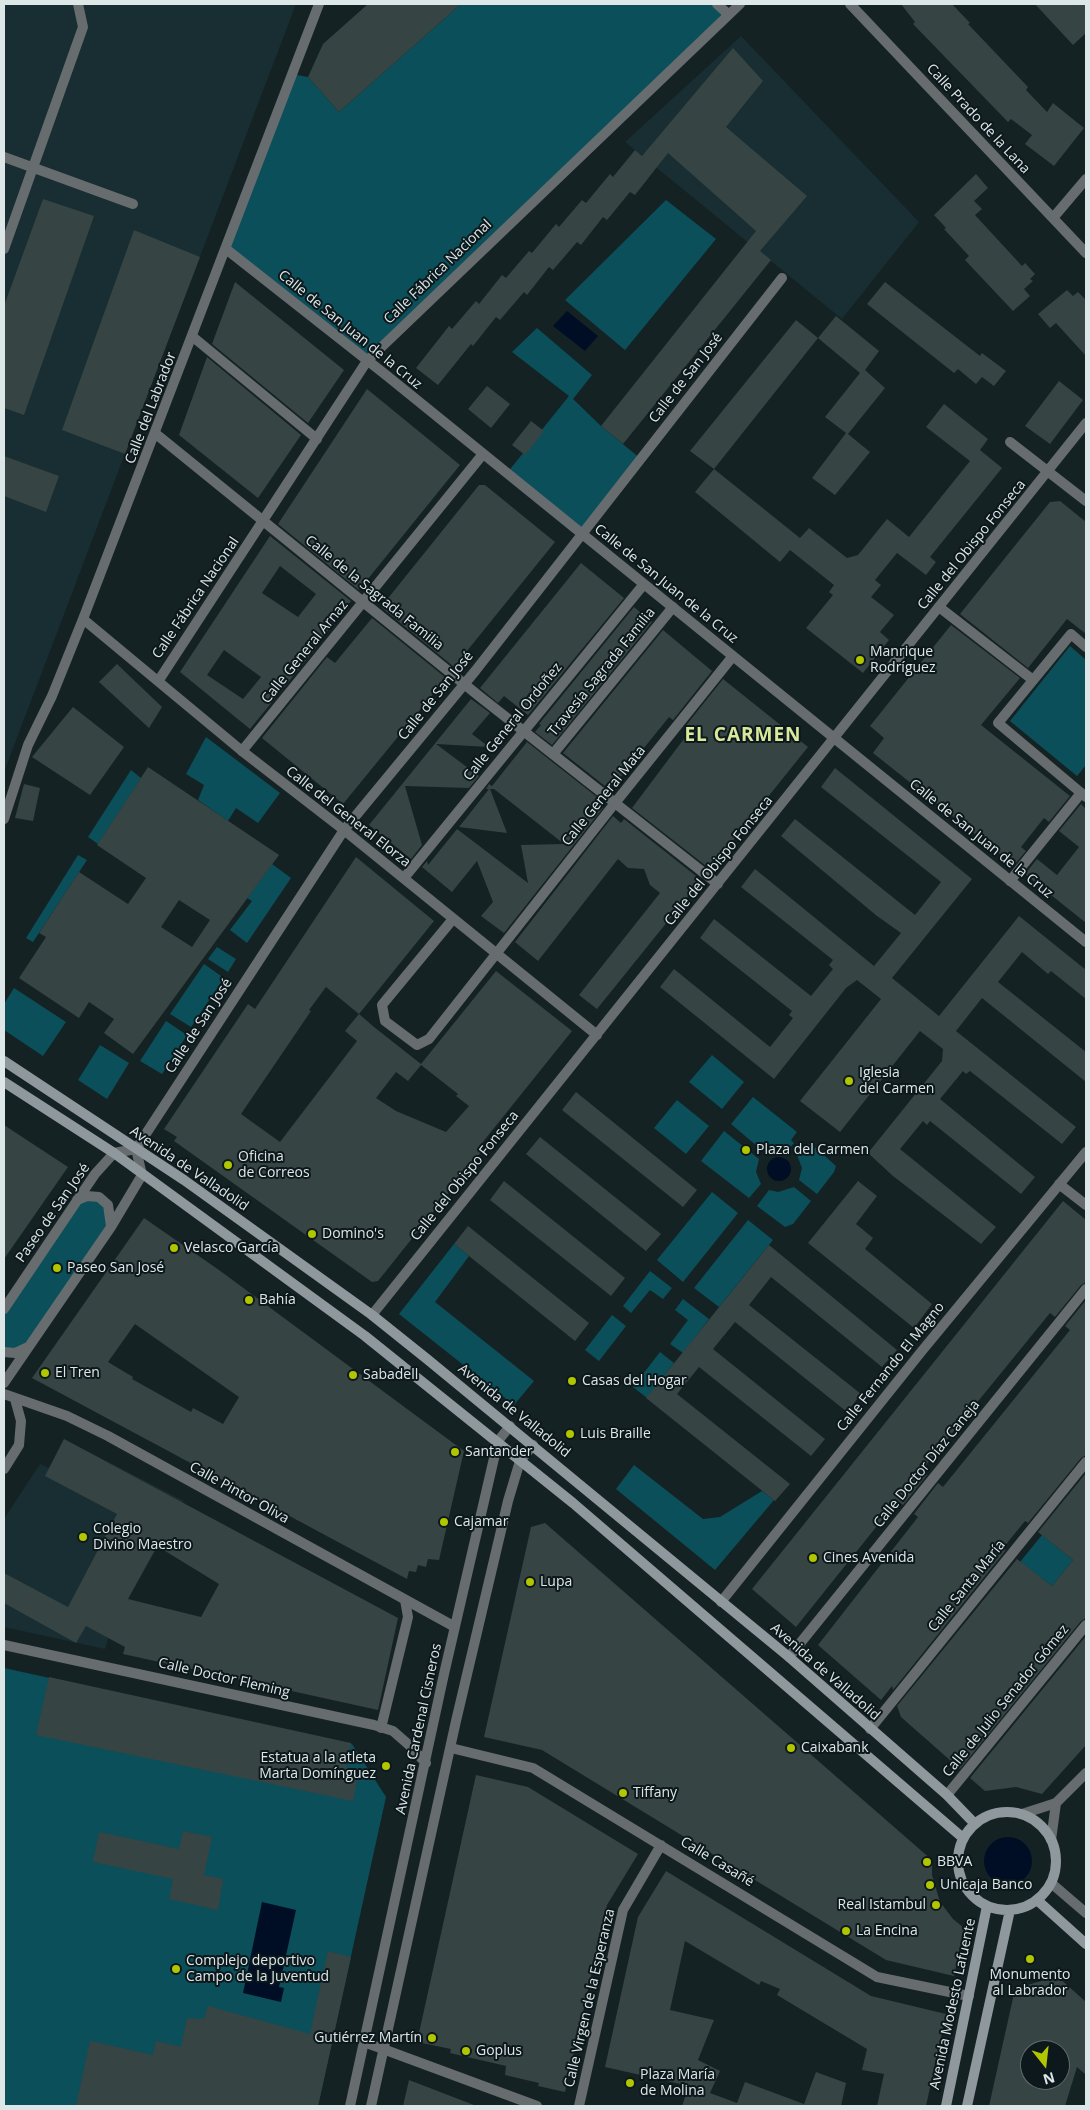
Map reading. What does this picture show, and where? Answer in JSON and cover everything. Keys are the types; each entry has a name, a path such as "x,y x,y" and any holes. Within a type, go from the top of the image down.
{"main road":[{"name":"Avenida de Valladolid","path":"4,1061 184,1180 372,1315 510,1426 789,1657 947,1795 975,1824"},
{"name":"Avenida de Valladolid","path":"4,1082 114,1153 142,1176 173,1195 365,1336 574,1503 964,1838"},
{"path":"998,1813 1022,1814 1040,1824 1051,1840 1056,1861 1051,1883 1037,1900 1024,1907 1010,1910 986,1906 966,1889 958,1873 958,1855 964,1838 975,1824 998,1813"},
{"path":"1037,1900 1086,1944"},
{"name":"Avenida Modesto Lafuente","path":"946,2106 986,1906"},
{"path":"967,2106 1010,1910"}],"street":[{"path":"4,249 83,27 78,4"},
{"name":"Calle del Labrador","path":"4,819 28,745 52,696 156,434 319,4"},
{"path":"717,4 728,14"},
{"name":"Calle Fábrica Nacional","path":"159,680 264,522 367,361 740,4"},
{"name":"Calle Prado de la Lana","path":"850,4 1086,253"},
{"path":"4,157 133,204"},
{"path":"1053,218 1086,179"},
{"name":"Calle de San Juan de la Cruz","path":"226,249 835,737 1086,942"},
{"name":"Calle de San José","path":"136,1149 344,830 464,684 782,278"},
{"path":"193,337 317,439"},
{"name":"Calle del Obispo Fonseca","path":"372,1315 1086,423"},
{"name":"Calle de la Sagrada Familia","path":"156,434 464,684 718,884"},
{"path":"1010,442 1086,501"},
{"name":"Calle General Arnaz","path":"242,751 483,454"},
{"name":"Calle General Ordoñez","path":"404,878 644,584"},
{"path":"939,607 1033,680"},
{"name":"Travesía Sagrada Familia","path":"553,754 673,608"},
{"name":"Calle del General Elorza","path":"83,619 159,680 242,751 344,830 597,1035"},
{"path":"1010,881 1085,792 998,723 1071,634 1086,646"},
{"name":"Calle General Mata","path":"454,919 382,1005 384,1021 417,1045 429,1039 615,803 734,656"},
{"path":"4,1382 111,1227 142,1176 136,1149 114,1153"},
{"name":"Calle Fernando El Magno","path":"721,1602 921,1352 1086,1152"},
{"name":"Paseo de San José","path":"4,1308 77,1200 114,1153"},
{"path":"1059,1184 1086,1205"},
{"path":"77,1200 88,1196 100,1197 108,1205 111,1227"},
{"name":"Calle Doctor Díaz Caneja","path":"789,1657 1086,1289"},
{"path":"4,1352 14,1353 28,1347"},
{"name":"Calle Pintor Oliva","path":"4,1394 67,1416 108,1436 455,1627"},
{"path":"4,1469 19,1445 21,1421 15,1399"},
{"name":"Avenida Cardenal Cisneros","path":"350,2106 455,1627 498,1441 510,1426"},
{"path":"371,2106 382,2049 507,1506 520,1461 533,1445"},
{"name":"Calle Santa María","path":"870,1729 1086,1462"},
{"path":"382,1728 408,1617 405,1600"},
{"name":"Calle de Julio Senador Gómez","path":"947,1795 1086,1625"},
{"name":"Calle Doctor Fleming","path":"4,1645 382,1728 393,1732 404,1740 426,1763"},
{"name":"Calle Casañé","path":"451,1748 533,1768 877,1976 969,1996"},
{"path":"1022,1814 1056,1804 1086,1773"},
{"path":"1051,1840 1056,1804"},
{"name":"Calle Virgen de la Esperanza","path":"579,2106 623,1910 661,1845"},
{"path":"1051,1883 1086,1913"},
{"path":"364,2042 537,2106"}],"shaded area":[{"path":"4,4 296,4 4,772"},
{"path":"461,4 718,4 728,14 367,361 226,249 292,74 308,77 339,112"},
{"path":"741,36 919,222 842,319 625,142"},
{"path":"666,200 716,239 625,350 565,300"},
{"path":"567,311 598,336 585,351 553,326"},
{"path":"537,328 592,375 573,399 601,426 641,459 582,534 507,473 569,396 512,352"},
{"path":"1070,646 1086,660 1086,765 1077,776 1010,721"},
{"path":"206,737 280,793 258,823 236,808 228,821 198,800 204,785 186,774"},
{"path":"131,770 141,778 98,844 88,837"},
{"path":"78,855 87,860 33,942 26,938"},
{"path":"272,864 291,878 247,943 230,930 252,901 247,898"},
{"path":"217,947 236,959 228,972 208,959"},
{"path":"204,964 224,978 191,1027 170,1014"},
{"path":"14,988 66,1022 43,1056 4,1030 4,1004"},
{"path":"166,1021 187,1035 162,1074 140,1061"},
{"path":"100,1045 129,1063 107,1099 78,1080"},
{"path":"712,1055 744,1082 722,1109 689,1082"},
{"path":"753,1097 797,1132 791,1140 794,1143 788,1149 776,1148 764,1152 731,1124"},
{"path":"677,1100 709,1126 686,1154 654,1128"},
{"path":"724,1131 759,1159 756,1172 761,1184 749,1198 701,1161"},
{"path":"810,1143 836,1166 834,1172 817,1194 799,1180 802,1168 797,1155"},
{"path":"779,1157 787,1161 791,1169 787,1177 779,1181 771,1177 767,1169 771,1161"},
{"path":"794,1187 811,1201 793,1224 785,1227 757,1206 769,1190 778,1192"},
{"path":"712,1192 738,1213 683,1282 657,1260"},
{"name":"Paseo San José","path":"99,1197 111,1227 28,1347 4,1352 4,1309 77,1200"},
{"path":"748,1220 773,1240 719,1307 694,1288"},
{"path":"454,1244 469,1256 435,1302 534,1381 514,1405 399,1314"},
{"path":"650,1271 672,1288 663,1299 650,1290 631,1313 623,1306"},
{"path":"683,1299 709,1319 683,1353 670,1344 688,1320 675,1310"},
{"path":"612,1315 626,1326 599,1361 585,1350"},
{"path":"660,1352 674,1363 647,1398 633,1387"},
{"name":"Colegio Divino Maestro","path":"64,1439 184,1501 112,1627 105,1649 4,1627 4,1519 40,1464 49,1468"},
{"path":"634,1465 703,1519 720,1517 762,1491 774,1500 715,1570 616,1489"},
{"path":"1042,1535 1073,1560 1052,1586 1020,1562"},
{"name":"Complejo deportivo Campo de la Juventud","path":"4,1668 352,1744 386,1797 318,2106 4,2106"},
{"path":"1003,1837 1013,1837 1022,1841 1028,1847 1032,1861 1028,1875 1022,1881 1013,1885 1003,1885 994,1881 988,1875 984,1866 984,1856 988,1847 994,1841"},
{"path":"262,1902 296,1910 279,1987 284,1988 281,2002 243,1993"}],"building":[{"path":"368,4 461,4 339,112 308,77 323,44"},
{"path":"901,4 952,4 970,23 968,24 1028,87 1026,90 1047,112 1053,103 1084,128 1054,166 1025,144 1032,135 1011,119 1008,122 913,24 915,22"},
{"path":"1035,4 1086,4 1086,33 1073,45"},
{"path":"733,48 763,81 726,127 807,196 760,251 771,260 623,444 601,426 756,231 668,153 635,195 630,192 607,220 603,217 581,245 577,242 553,270 549,267 527,295 524,292 500,320 496,317 438,385 416,368 449,326 452,329 476,301 479,304 502,275 506,278 529,251 532,253 556,224 559,227 582,200 586,203 610,174 613,177 635,150 642,156"},
{"path":"976,174 988,188 974,201 982,209 975,215 1022,266 1025,263 1035,274 1030,279 1033,281 1024,289 1030,296 1013,311 965,260 969,256 934,215"},
{"path":"43,199 94,216 24,415 4,408 4,306"},
{"path":"134,230 200,257 125,454 62,430"},
{"path":"235,282 344,370 308,423 212,344"},
{"path":"885,282 980,356 982,353 1006,371 994,386 982,377 976,384 958,369 954,373 867,304"},
{"path":"1067,290 1073,296 1078,292 1086,300 1086,356 1056,323 1050,328 1038,314"},
{"path":"836,316 879,351 865,370 885,388 848,434 870,452 835,495 812,478 846,433 825,417 860,373 818,338"},
{"path":"796,320 818,338 714,469 690,451"},
{"path":"207,357 301,435 258,498 179,435"},
{"path":"1059,381 1083,400 1050,444 1025,426"},
{"path":"487,386 510,404 491,428 468,409"},
{"path":"367,389 460,465 359,590 278,524"},
{"path":"944,404 988,439 980,450 1002,468 930,557 936,562 926,575 897,553 875,580 881,585 871,597 894,615 880,632 889,640 863,673 806,628 833,595 829,592 834,585 790,550 780,562 695,492 714,469 800,538 809,528 847,558 858,555 887,519 909,537 970,461 926,427"},
{"path":"531,421 544,431 525,455 512,445"},
{"path":"4,456 59,476 46,512 4,496"},
{"path":"479,485 485,485 555,542 454,667 381,607"},
{"path":"1060,501 1086,522 1086,634 1067,619 1028,668 960,614 1050,502"},
{"path":"270,536 351,601 316,648 250,729 180,672","holes":["280,566 316,594 298,617 262,593","224,650 261,677 243,699 207,675"]},
{"path":"581,563 624,598 528,715 504,696 498,703 480,688"},
{"path":"634,607 652,622 552,745 535,732 541,725 539,724"},
{"path":"372,618 446,678 343,804 262,738 327,657 335,663"},
{"path":"951,625 1020,678 981,725 1070,796 1049,822 1044,818 1021,847 1026,851 1014,865 873,753 884,738 870,726"},
{"path":"663,630 712,671 673,720 669,717 610,790 563,753"},
{"path":"117,664 162,707 149,728 99,682"},
{"path":"723,679 808,747 710,869 632,808 689,732 684,728"},
{"path":"471,699 490,713 472,734 489,747 436,744 479,776 469,788 405,786 422,845 411,859 369,825"},
{"path":"73,707 124,747 90,795 32,757"},
{"path":"527,742 602,801 599,805 603,808 504,933 481,916 493,902 477,861 452,892 422,867 427,861 428,865 457,829 528,883 521,845 564,844 494,789 490,789 507,833 459,827 489,789 486,789 489,784 492,786"},
{"path":"148,767 279,855 133,1054 104,1033 114,1019 89,1002 79,1018 19,978 46,937 39,933 79,872 128,904 146,878 97,845","holes":["179,900 210,920 192,947 161,927"]},
{"path":"835,768 972,879 892,978 939,1016 1019,916 1086,970 1086,999 1051,971 1048,974 1022,952 998,982 1086,1052 1086,1082 982,998 956,1031 1076,1127 1062,1144 970,1071 966,1074 963,1071 940,1099 1035,1177 1021,1194 930,1121 927,1125 923,1121 900,1149 996,1227 981,1244 893,1176 868,1153 942,1061 943,1049 920,1031 840,1132 800,1101 881,999 857,980 846,988 774,1079 660,987 674,969 770,1047 793,1018 789,1015 792,1011 700,938 714,919 811,996 833,969 829,965 833,960 741,887 755,869 874,966 901,933 877,916 781,836 795,819 915,915 941,882 821,787"},
{"path":"24,784 40,788 33,821 15,818"},
{"path":"1081,804 1086,809 1086,923 1025,874 1037,859 1057,875 1079,847 1059,831"},
{"path":"613,816 621,823 624,819 701,880 597,1009 579,995 660,893 650,885 644,869 628,868 618,859 538,961 515,942"},
{"path":"356,857 434,921 359,1014 374,1027 421,1064 496,971 572,1031 478,1148 482,1151 378,1281 372,1282 174,1141 177,1137 164,1129 248,1004 255,1009","holes":["326,987 359,1014 345,1031 357,1041 280,1142 241,1114","421,1065 458,1094 456,1096 469,1106 446,1132 396,1111 376,1098 396,1072 408,1081"]},
{"path":"576,1092 697,1190 683,1207 562,1110"},
{"path":"4,1125 68,1167 4,1259"},
{"path":"540,1137 661,1234 646,1251 526,1154"},
{"path":"504,1181 625,1278 611,1296 490,1200"},
{"path":"858,1181 877,1196 856,1224 873,1238 865,1249 932,1304 914,1328 808,1243"},
{"path":"1063,1201 1086,1220 1086,1282 1081,1285 1055,1317 1050,1313 922,1470 927,1475 903,1505 897,1501 796,1627 752,1589"},
{"path":"144,1218 219,1270 464,1451 439,1560 428,1559 426,1567 418,1565 416,1572 409,1571 407,1579 32,1378","holes":["135,1324 239,1397 223,1424 193,1408 191,1412 132,1379 133,1377 108,1362"]},
{"path":"468,1226 589,1323 575,1341 454,1244"},
{"path":"769,1245 897,1350 882,1367 771,1277 749,1305 861,1394 847,1412 735,1322 713,1349 825,1439 811,1456 699,1367 677,1394 790,1484 775,1501 646,1398"},
{"path":"1086,1300 1086,1455 1081,1458 1028,1523 1025,1521 1003,1548 1006,1550 893,1690 892,1686 881,1700 818,1645 918,1517 914,1514 938,1483 943,1487 1070,1330 1065,1326"},
{"path":"64,1439 398,1618 378,1710 123,1654 125,1647 86,1626 76,1643 4,1603 4,1573 68,1607 117,1514 45,1476","holes":["157,1546 219,1584 201,1617 128,1599"]},
{"path":"1086,1473 1086,1618 1081,1621 960,1769 901,1717 897,1706 1017,1559 1052,1586 1073,1560 1038,1532"},
{"path":"545,1523 932,1860 932,1875 940,1902 953,1919 964,1928 954,1976 886,1960 542,1750 484,1737 531,1527"},
{"path":"1086,1636 1086,1745 1042,1794 1016,1787 985,1791 970,1778"},
{"path":"49,1677 351,1743 346,1767 359,1770 353,1801 36,1735"},
{"path":"476,1775 528,1787 638,1854 607,1905 565,2092 538,2086 539,2083 505,2075 506,2066 450,2053 451,2049 417,2042"},
{"path":"183,1831 212,1837 204,1875 223,1879 218,1910 169,1899 173,1879 93,1862 99,1832 179,1849"},
{"path":"666,1871 871,1996 946,2014 926,2106 877,2106 884,2074 862,2070 867,2049 777,1995 780,1989 761,1981 759,1985 685,1941 670,2010 714,2020 698,2060 720,2071 710,2093 737,2103 745,2082 804,2104 816,2072 846,2083 841,2106 682,2106 689,2086 605,2067 638,1917"},
{"path":"328,1951 351,1957 318,2106 76,2106 90,2041 153,2055 156,2041 181,2047 187,2018 204,2019 208,2006 310,2034"},
{"path":"1057,1976 1086,2002 1086,2075 1077,2067 1070,2090 1070,2040 1020,2040 1020,2090 1070,2090 1065,2106 989,2106 1015,1989"},
{"path":"409,2080 474,2105 474,2106 403,2106"}],"place":[{"name":"Manrique Rodríguez","path":"860,660"},
{"name":"Iglesia del Carmen","path":"849,1081"},
{"name":"Plaza del Carmen","path":"746,1150"},
{"name":"Oficina de Correos","path":"228,1165"},
{"name":"Domino's","path":"312,1234"},
{"name":"Velasco García","path":"174,1248"},
{"name":"Paseo San José","path":"57,1268"},
{"name":"Bahía","path":"249,1300"},
{"name":"El Tren","path":"45,1373"},
{"name":"Sabadell","path":"353,1375"},
{"name":"Casas del Hogar","path":"572,1381"},
{"name":"Luis Braille","path":"570,1434"},
{"name":"Santander","path":"455,1452"},
{"name":"Cajamar","path":"444,1522"},
{"name":"Colegio Divino Maestro","path":"83,1537"},
{"name":"Cines Avenida","path":"813,1558"},
{"name":"Lupa","path":"530,1582"},
{"name":"Caixabank","path":"791,1748"},
{"name":"Estatua a la atleta Marta Domínguez","path":"386,1766"},
{"name":"Tiffany","path":"623,1793"},
{"name":"BBVA","path":"927,1862"},
{"name":"Unicaja Banco","path":"930,1885"},
{"name":"Real Istambul","path":"936,1905"},
{"name":"La Encina","path":"846,1931"},
{"name":"Monumento al Labrador","path":"1030,1959"},
{"name":"Complejo deportivo Campo de la Juventud","path":"176,1969"},
{"name":"Gutiérrez Martín","path":"432,2038"},
{"name":"Goplus","path":"466,2051"},
{"name":"Plaza María de Molina","path":"630,2083"}],"district":[{"name":"EL CARMEN","path":"743,736"}]}
